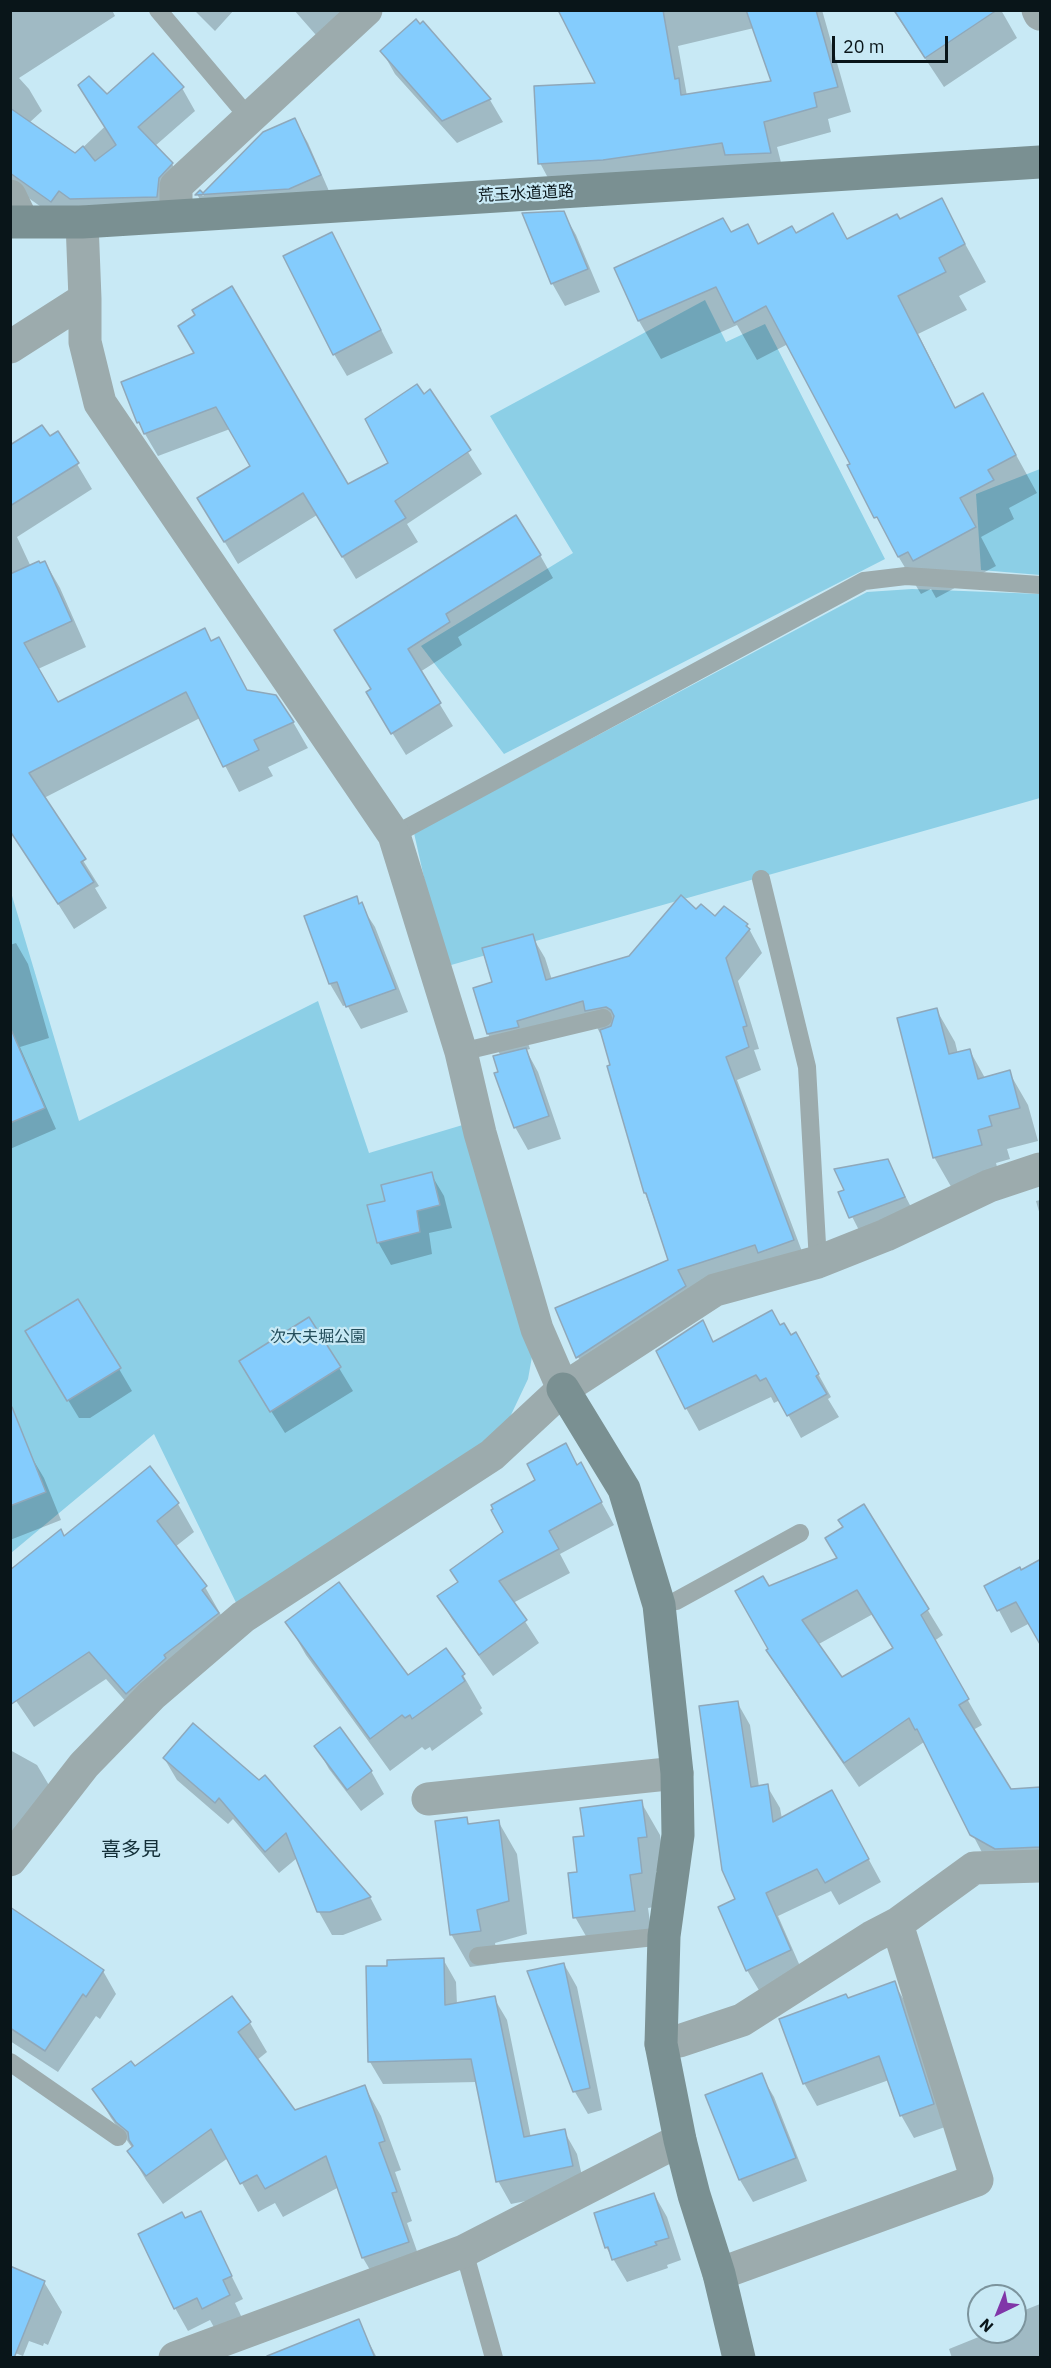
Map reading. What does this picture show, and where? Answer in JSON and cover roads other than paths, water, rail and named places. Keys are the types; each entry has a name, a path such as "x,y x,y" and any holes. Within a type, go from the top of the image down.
{"street":[{"path":"176,215 176,186 366,10"},
{"name":"荒玉水道道路","path":"14,213 82,222 1041,162"},
{"path":"82,222 85,342 100,403 394,835 461,1052 480,1133 537,1329 563,1389 624,1489 659,1605 677,1773 678,1835 664,1936 661,2044 680,2140 694,2195 719,2274 739,2358"},
{"path":"10,346 85,299"},
{"path":"10,1860 84,1765 152,1695 243,1617 492,1455 563,1389 715,1290 818,1262 886,1235 989,1186 1041,1169"},
{"path":"428,1799 677,1773"},
{"path":"661,2044 678,2041 742,2020 872,1937 897,1924 974,1868 1039,1870"},
{"path":"719,2274 977,2180 897,1924"},
{"path":"175,2358 464,2251 680,2140"}],"lane":[{"path":"158,10 249,118"},
{"path":"394,835 864,581 906,576 1041,585"},
{"path":"761,879 807,1067 818,1262"},
{"path":"461,1052 603,1018"},
{"path":"659,1605 676,1601 800,1533"},
{"path":"478,1956 664,1936"},
{"path":"10,2062 118,2137"},
{"path":"464,2251 494,2358"}],"district":[{"name":"喜多見","path":"131,1850"}],"park label":[{"name":"次大夫堀公園","path":"318,1337"}]}
